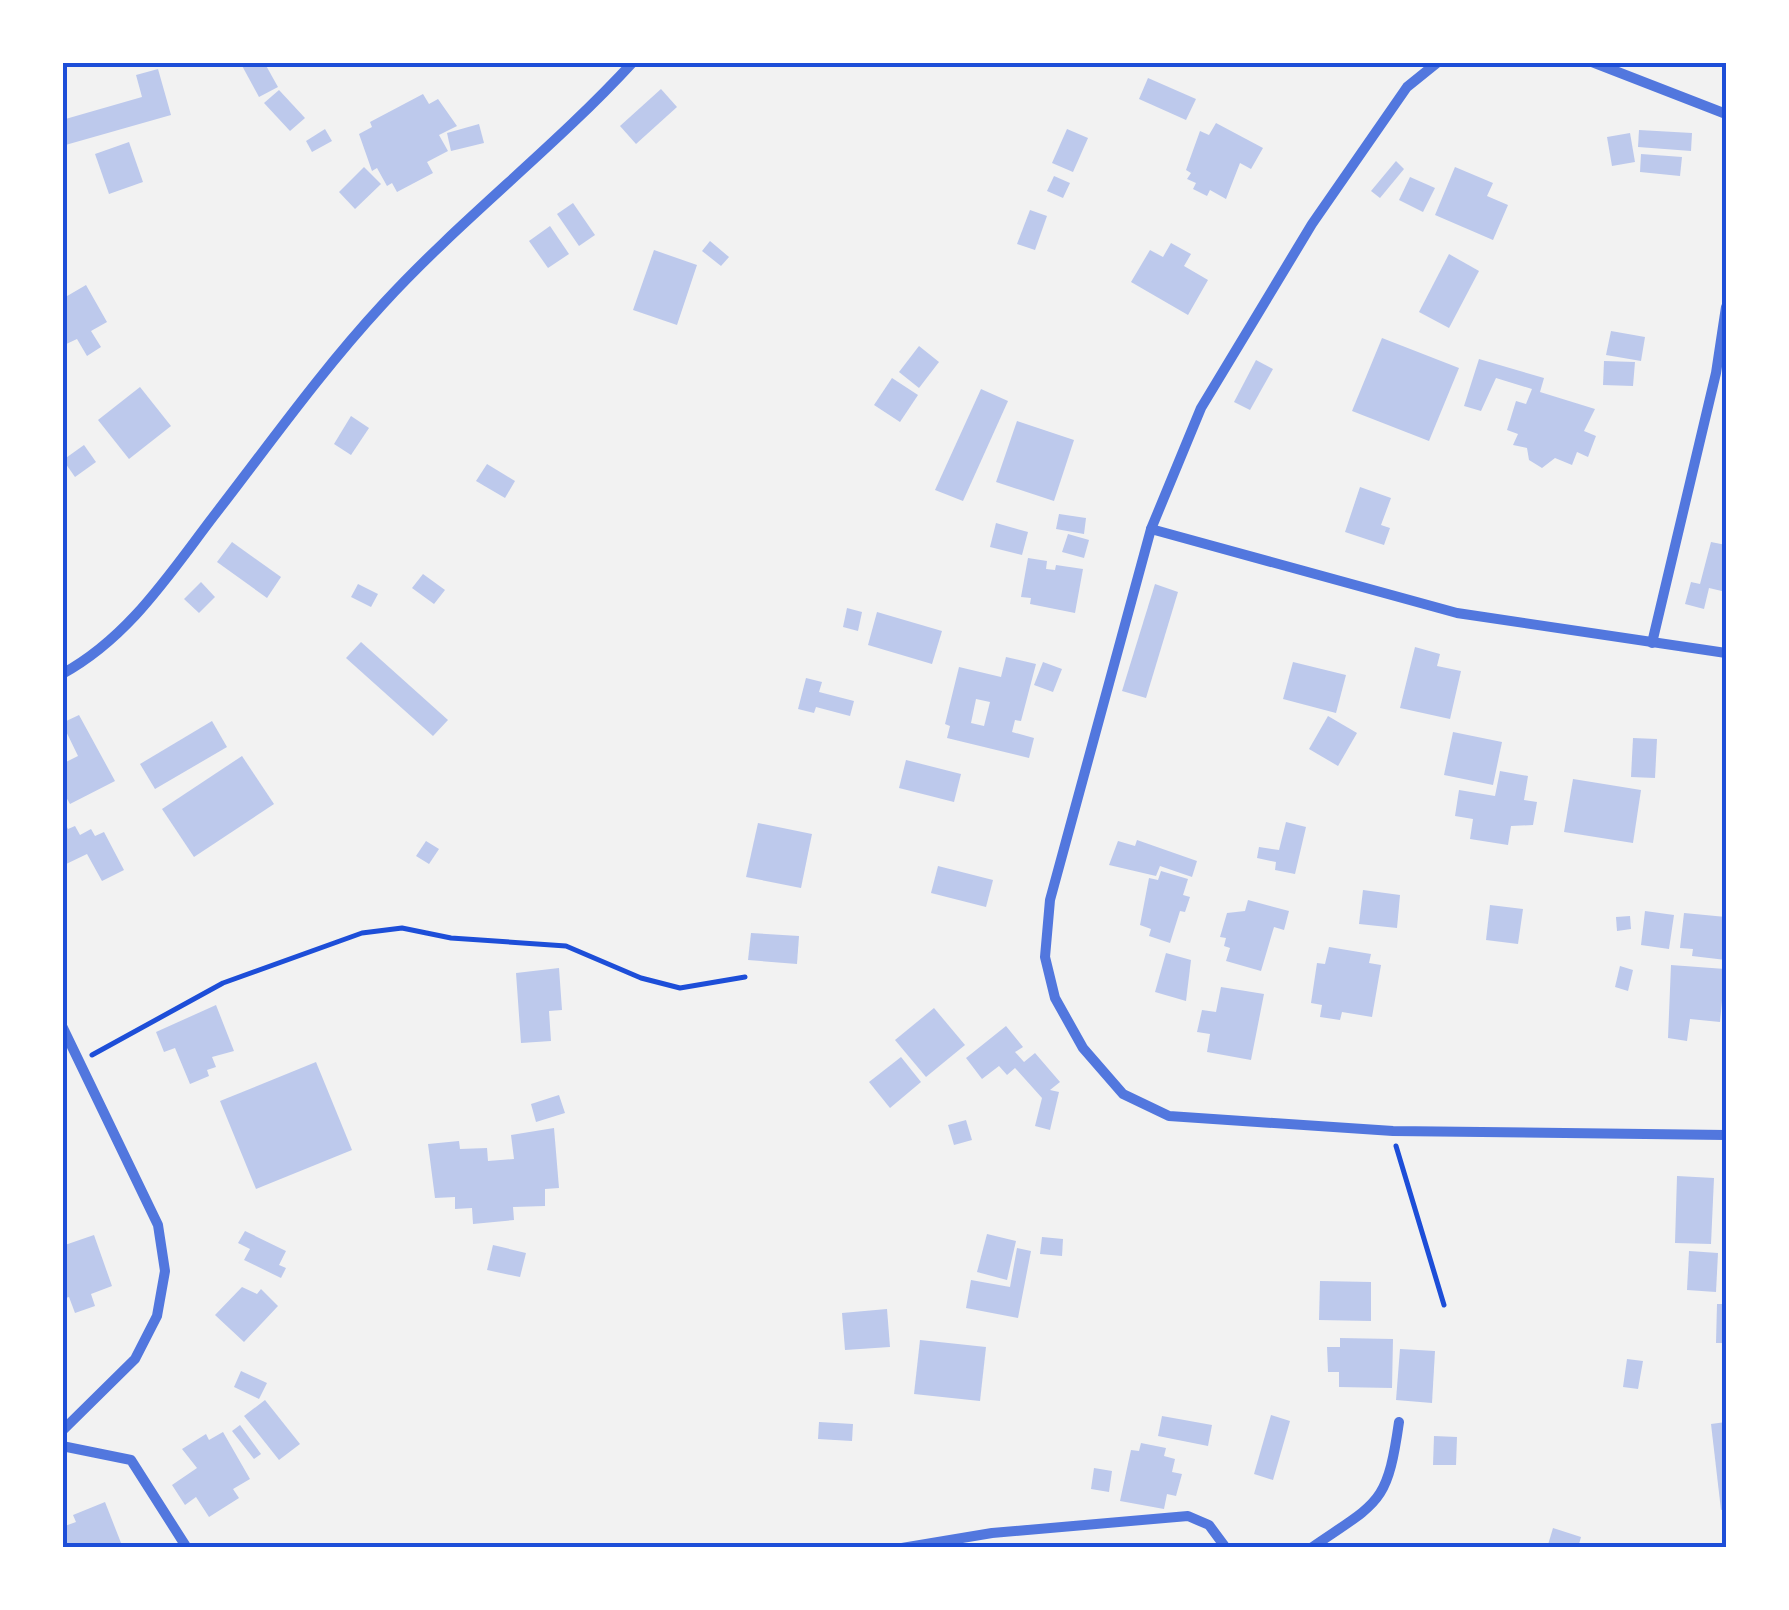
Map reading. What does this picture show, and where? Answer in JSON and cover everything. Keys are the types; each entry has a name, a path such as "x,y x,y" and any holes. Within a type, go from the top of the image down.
{"street":[{"path":"62,674 86,661 138,616 314,386 384,304 572,128 633,62"},
{"path":"1438,62 1407,87 1312,224 1201,408 1151,528 1050,900 1045,957 1055,998 1083,1048 1123,1094 1170,1116 1392,1131 1726,1135"},
{"path":"1592,62 1726,114"},
{"path":"1652,643 1716,373 1726,306"},
{"path":"1151,528 1457,613 1726,653"},
{"path":"62,1026 158,1225 165,1271 156,1316 135,1359 62,1432"},
{"path":"1312,1548 1383,1493 1391,1476 1399,1422"},
{"path":"62,1446 131,1460 187,1548"},
{"path":"902,1548 992,1533 1188,1516 1209,1525 1226,1548"}],"path":[{"path":"81,1061 223,983 375,931 402,928 451,938 566,946 641,978 680,988 745,977"},
{"path":"1392,1131 1444,1306"}],"building":[{"path":"240,62 264,62 278,87 259,97"},
{"path":"158,69 171,115 62,146 62,120 142,97 136,75"},
{"path":"1148,78 1196,99 1186,120 1139,99"},
{"path":"661,89 677,107 636,144 620,126"},
{"path":"279,90 305,118 290,131 264,103"},
{"path":"423,94 429,104 438,99 457,126 439,135 448,151 427,162 433,173 397,192 392,183 387,186 377,168 372,171 359,134 372,127 370,122"},
{"path":"1216,123 1263,148 1251,169 1240,163 1226,199 1210,190 1207,196 1193,189 1196,183 1187,179 1191,173 1186,170 1200,131 1209,135"},
{"path":"479,124 484,143 451,151 447,133"},
{"path":"325,129 332,141 312,152 306,141"},
{"path":"1067,129 1088,138 1073,172 1052,163"},
{"path":"1639,130 1692,133 1691,151 1638,147"},
{"path":"1630,133 1635,162 1612,166 1607,137"},
{"path":"129,142 143,182 109,194 95,154"},
{"path":"1641,154 1682,157 1680,176 1640,172"},
{"path":"1396,161 1404,169 1380,198 1371,191"},
{"path":"364,167 381,184 355,209 339,192"},
{"path":"1455,167 1493,183 1487,196 1508,205 1493,240 1435,215"},
{"path":"1054,176 1070,183 1063,198 1047,191"},
{"path":"1410,177 1435,188 1423,212 1399,200"},
{"path":"573,203 595,235 579,246 557,214"},
{"path":"1030,210 1047,216 1035,250 1017,244"},
{"path":"550,226 569,254 548,268 529,241"},
{"path":"710,241 729,257 721,266 702,251"},
{"path":"1171,243 1191,254 1184,266 1208,280 1188,315 1131,282 1150,250 1163,257"},
{"path":"654,250 697,265 677,325 633,310"},
{"path":"1449,254 1479,271 1449,328 1419,312"},
{"path":"86,285 107,322 91,331 101,347 87,356 77,339 62,346 62,299"},
{"path":"1611,331 1645,337 1641,361 1606,355"},
{"path":"1382,338 1459,368 1429,441 1352,411"},
{"path":"919,346 939,362 919,388 899,372"},
{"path":"1479,359 1544,378 1540,392 1595,409 1584,431 1596,436 1588,457 1577,452 1572,465 1555,458 1542,468 1529,460 1527,448 1513,445 1518,434 1507,430 1516,401 1526,404 1532,389 1496,378 1481,411 1464,406"},
{"path":"1256,360 1273,369 1250,410 1234,402"},
{"path":"1604,361 1635,362 1633,386 1603,385"},
{"path":"892,378 918,395 900,422 874,405"},
{"path":"140,387 171,426 129,459 98,420"},
{"path":"981,389 1008,401 963,501 935,490"},
{"path":"351,416 369,428 351,455 334,444"},
{"path":"1017,421 1074,440 1054,501 996,482"},
{"path":"84,445 96,462 75,477 63,460"},
{"path":"487,464 515,481 505,498 476,481"},
{"path":"1360,487 1391,498 1381,525 1390,528 1384,545 1345,532"},
{"path":"1059,514 1086,518 1084,534 1056,529"},
{"path":"996,523 1028,532 1022,555 990,547"},
{"path":"1068,534 1089,540 1084,558 1062,552"},
{"path":"232,542 281,577 267,598 217,562"},
{"path":"1711,542 1726,545 1726,592 1709,588 1704,609 1685,604 1691,582 1700,584"},
{"path":"1028,558 1047,561 1046,569 1055,570 1056,565 1083,569 1075,613 1030,604 1031,598 1021,597"},
{"path":"423,574 445,590 434,604 412,588"},
{"path":"201,582 215,597 199,613 184,599"},
{"path":"358,584 378,594 371,607 351,597"},
{"path":"1155,584 1178,592 1146,698 1122,691"},
{"path":"847,608 862,612 858,631 843,627"},
{"path":"877,612 942,631 932,664 868,645"},
{"path":"361,642 448,720 433,736 346,658"},
{"path":"1415,647 1440,654 1437,666 1461,671 1450,719 1400,708"},
{"path":"1006,657 1036,664 1021,721 1015,720 1012,732 1034,738 1029,758 947,738 950,726 945,724 959,667 1001,677","holes":["976,699 990,702 984,726 971,723"]},
{"path":"1043,662 1062,669 1053,692 1034,685"},
{"path":"1293,662 1346,675 1336,713 1283,699"},
{"path":"806,678 822,682 819,692 854,701 850,716 816,707 814,713 798,709"},
{"path":"79,715 115,781 70,804 62,790 62,764 78,756 62,723"},
{"path":"1328,716 1357,733 1338,766 1309,749"},
{"path":"212,721 227,747 155,789 140,764"},
{"path":"1453,732 1502,742 1493,785 1444,775"},
{"path":"1633,738 1657,739 1655,778 1631,777"},
{"path":"242,756 274,804 194,857 162,809"},
{"path":"906,760 961,774 954,802 899,788"},
{"path":"1500,771 1528,776 1524,800 1537,802 1533,825 1511,826 1508,845 1470,839 1473,819 1455,816 1459,790 1495,796"},
{"path":"1573,779 1641,790 1633,843 1564,832"},
{"path":"62,818 68,829 75,826 80,835 91,829 95,836 104,832 124,870 102,881 87,854 62,866"},
{"path":"1286,822 1306,827 1295,874 1275,870 1276,862 1257,858 1259,847 1279,850"},
{"path":"758,823 812,834 801,888 746,877"},
{"path":"1137,840 1197,861 1192,877 1160,866 1156,876 1109,865 1118,841 1135,846"},
{"path":"426,841 439,849 429,864 416,856"},
{"path":"938,866 993,880 986,907 931,893"},
{"path":"1161,871 1188,879 1183,895 1190,897 1185,912 1180,911 1170,943 1149,936 1151,929 1140,925 1149,878 1158,880"},
{"path":"1363,890 1400,895 1397,928 1359,924"},
{"path":"1248,900 1289,911 1284,930 1274,927 1261,971 1226,961 1230,948 1224,946 1226,938 1220,937 1227,913 1245,911"},
{"path":"1490,905 1523,909 1518,944 1486,940"},
{"path":"1645,911 1674,915 1669,949 1641,945"},
{"path":"1684,913 1726,917 1726,960 1692,956 1693,949 1680,948"},
{"path":"1630,916 1631,929 1617,931 1616,917"},
{"path":"751,933 799,936 797,964 748,960"},
{"path":"1329,947 1371,954 1369,963 1381,965 1372,1017 1342,1012 1340,1020 1320,1017 1322,1005 1311,1003 1317,963 1325,964"},
{"path":"1166,953 1191,960 1186,1001 1155,992"},
{"path":"1671,965 1725,969 1720,1022 1690,1019 1687,1041 1668,1038"},
{"path":"1620,966 1633,970 1628,991 1615,987"},
{"path":"559,968 562,1010 549,1011 551,1041 521,1043 516,973"},
{"path":"1221,987 1264,994 1251,1060 1207,1052 1210,1034 1197,1032 1202,1010 1216,1012"},
{"path":"216,1005 234,1051 212,1057 216,1067 207,1070 209,1076 190,1084 175,1048 164,1052 156,1032"},
{"path":"934,1008 965,1045 926,1077 895,1040"},
{"path":"1006,1026 1023,1047 1015,1052 1024,1062 1035,1053 1060,1082 1050,1090 1059,1092 1050,1130 1035,1126 1042,1098 1015,1068 1007,1075 999,1066 982,1079 966,1058"},
{"path":"901,1057 921,1082 890,1108 869,1082"},
{"path":"316,1062 352,1150 256,1189 220,1101"},
{"path":"559,1095 565,1113 536,1122 531,1104"},
{"path":"966,1120 972,1140 954,1145 948,1125"},
{"path":"554,1128 559,1188 545,1189 545,1206 513,1207 514,1220 473,1224 472,1208 455,1209 455,1197 435,1198 428,1144 459,1141 460,1149 487,1148 488,1161 514,1159 511,1135"},
{"path":"1677,1176 1714,1178 1711,1244 1675,1243"},
{"path":"245,1231 286,1251 279,1265 286,1268 281,1278 244,1260 250,1249 238,1243"},
{"path":"987,1234 1016,1241 1007,1280 977,1272"},
{"path":"94,1235 112,1286 91,1294 95,1306 75,1313 69,1297 62,1299 62,1246"},
{"path":"1042,1237 1063,1239 1062,1256 1040,1254"},
{"path":"493,1245 526,1253 520,1277 487,1270"},
{"path":"1017,1248 1031,1251 1018,1318 966,1308 971,1280 1010,1287"},
{"path":"1689,1251 1718,1253 1716,1292 1687,1290"},
{"path":"1320,1281 1371,1282 1371,1321 1319,1320"},
{"path":"242,1287 257,1294 261,1289 278,1306 244,1342 215,1315"},
{"path":"1717,1304 1726,1304 1726,1343 1716,1343"},
{"path":"887,1309 890,1347 845,1350 842,1313"},
{"path":"1340,1338 1393,1339 1392,1388 1339,1387 1339,1372 1328,1372 1327,1347 1340,1347"},
{"path":"920,1340 986,1347 980,1401 914,1394"},
{"path":"1400,1349 1435,1351 1432,1403 1396,1400"},
{"path":"1627,1359 1643,1361 1638,1389 1623,1387"},
{"path":"241,1371 267,1383 259,1399 234,1387"},
{"path":"265,1400 300,1444 279,1460 244,1416"},
{"path":"1271,1415 1290,1421 1273,1480 1254,1474"},
{"path":"1162,1416 1212,1425 1208,1446 1158,1436"},
{"path":"819,1422 853,1424 852,1441 818,1439"},
{"path":"1726,1422 1726,1509 1721,1510 1711,1424"},
{"path":"240,1425 261,1454 254,1459 232,1431"},
{"path":"223,1432 250,1479 233,1489 239,1498 209,1517 196,1497 185,1505 172,1485 197,1468 182,1449 206,1434 209,1440"},
{"path":"1434,1436 1457,1437 1456,1465 1433,1465"},
{"path":"1141,1443 1166,1448 1164,1456 1175,1459 1172,1472 1182,1474 1176,1496 1167,1494 1164,1509 1120,1501 1131,1450 1139,1451"},
{"path":"1094,1468 1112,1471 1109,1492 1091,1489"},
{"path":"105,1502 123,1548 64,1548 62,1527 76,1522 73,1515"},
{"path":"1553,1528 1581,1537 1578,1548 1547,1548"}]}
